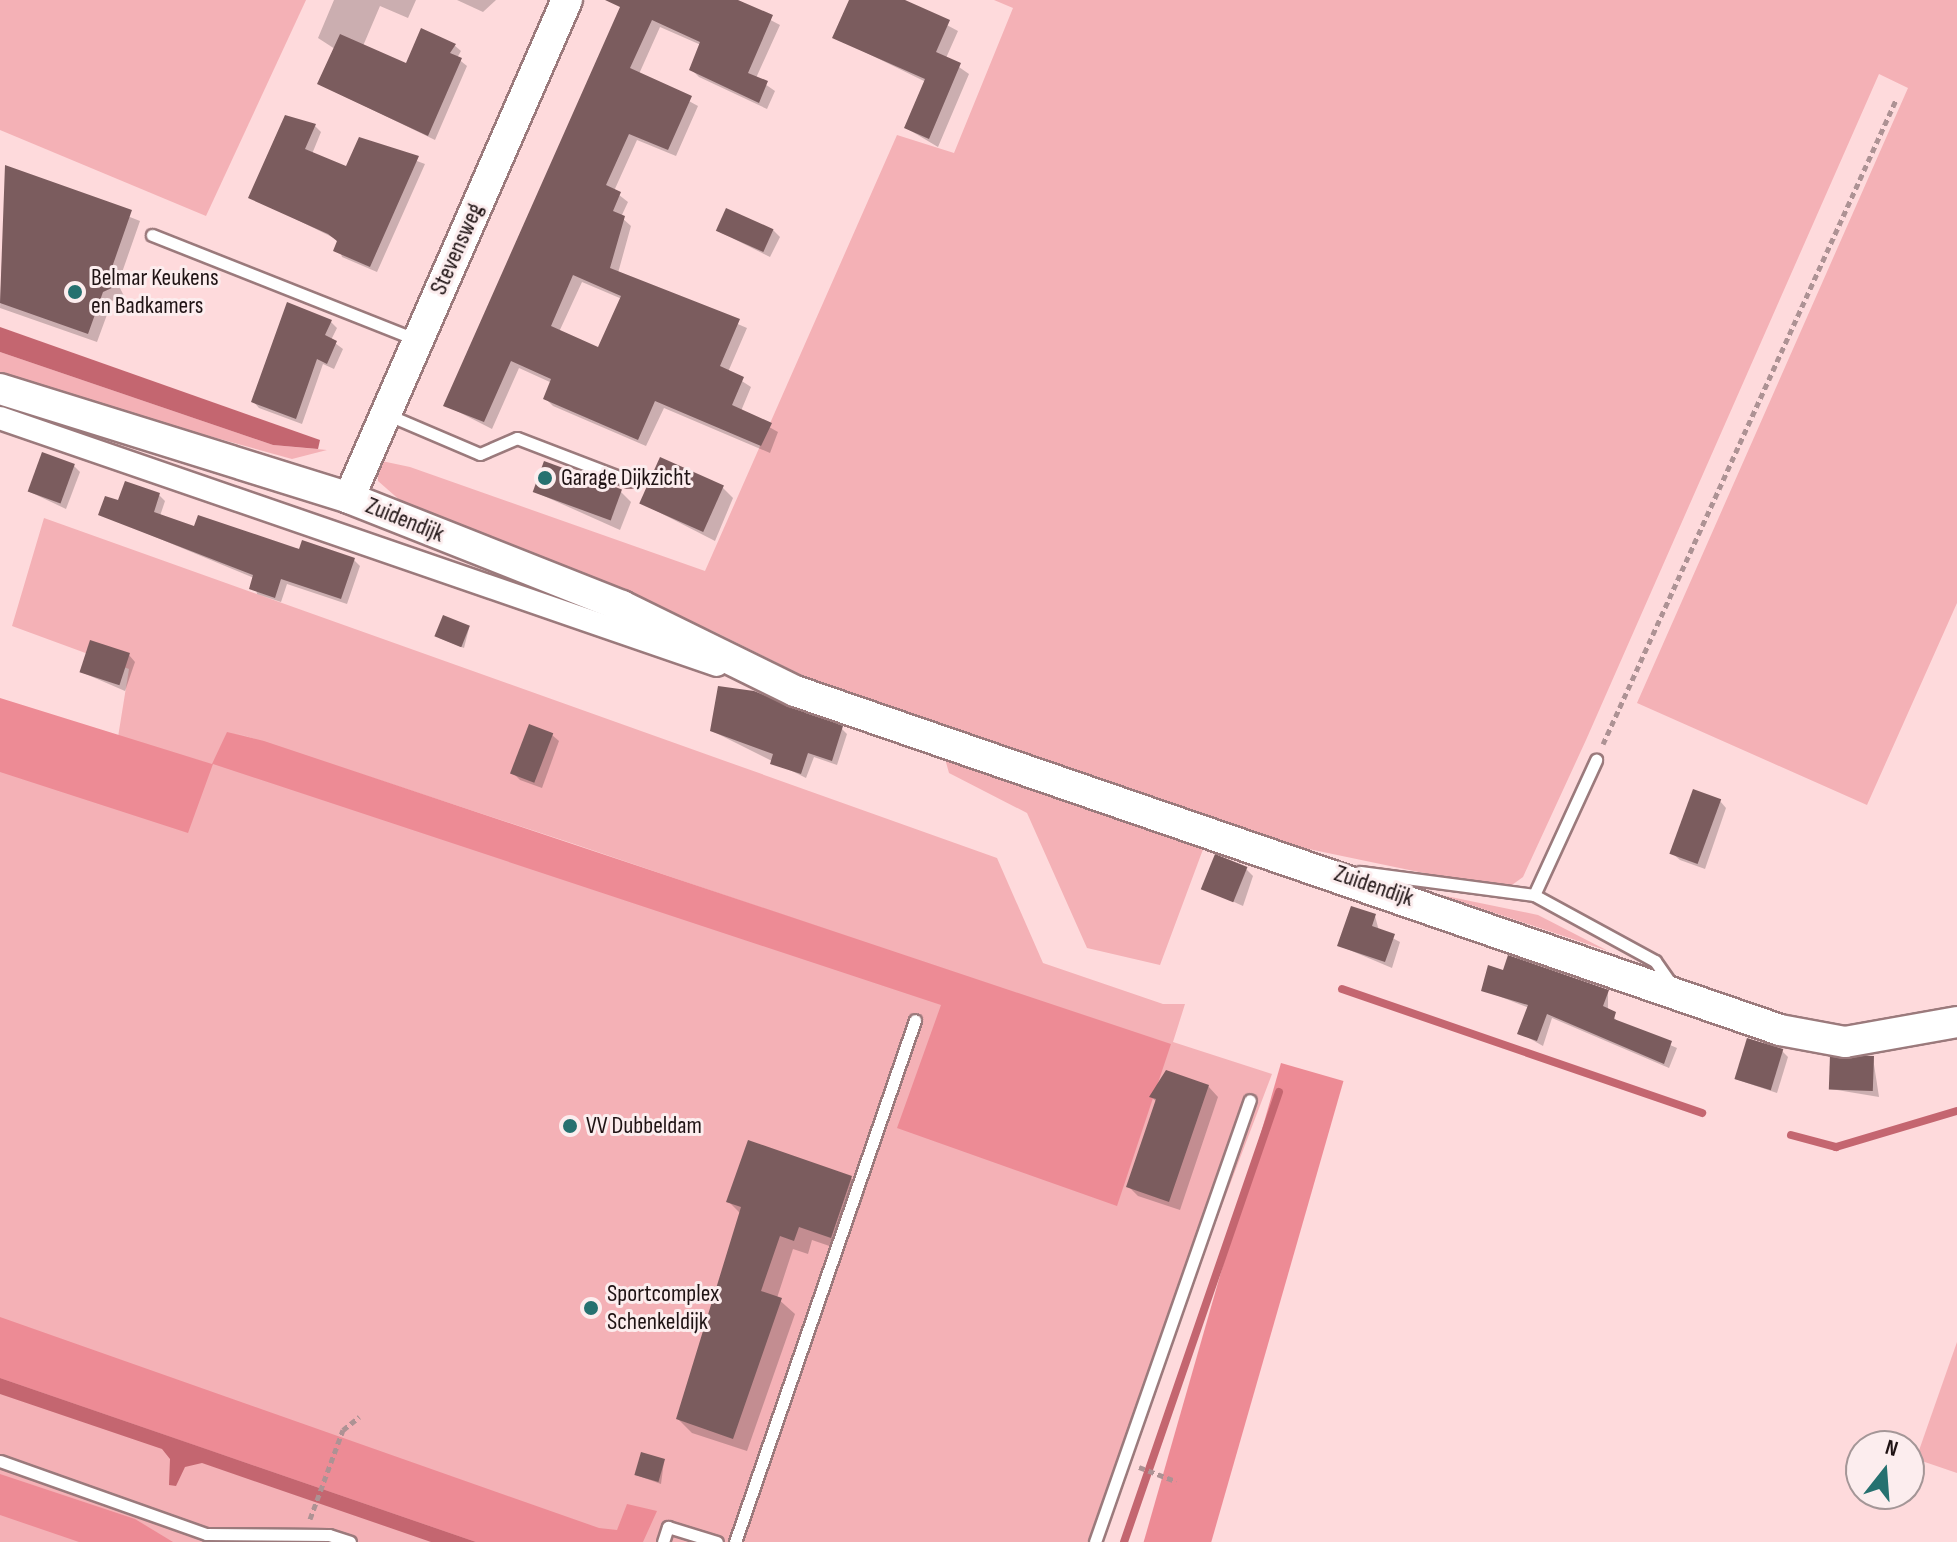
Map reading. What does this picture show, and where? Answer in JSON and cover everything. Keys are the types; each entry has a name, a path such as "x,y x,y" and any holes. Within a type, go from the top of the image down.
{"street":[{"name":"Stevensweg","path":"349,498 567,0"},
{"name":"Zuidendijk","path":"0,389 349,498 622,606 795,691"},
{"name":"Zuidendijk","path":"0,418 1316,866 1780,1030 1845,1042 1957,1022"}],"lane":[{"path":"152,235 417,340"},
{"path":"385,414 480,454 517,438 629,481"},
{"path":"1534,895 1596,760"},
{"path":"1316,866 1534,895 1655,961 1677,992"},
{"path":"735,1542 915,1020"},
{"path":"1095,1542 1250,1100"},
{"path":"0,1461 204,1538 329,1535 350,1542"},
{"path":"663,1542 668,1527 717,1542"}],"path":[{"path":"1596,760 1896,100"},
{"path":"313,1513 343,1430 359,1417"},
{"path":"1123,1461 1176,1481"}],"shaded area":[{"path":"0,0 306,0 206,216 0,130"},
{"path":"994,0 1957,0 1957,603 1867,805 1637,703 1908,88 1879,74 1586,740 1523,877 1505,890 1299,847 822,685 713,631 403,503 378,481 377,460 410,467 705,571 897,135 954,153 1013,8"},
{"path":"0,327 320,440 318,449 273,445 0,352"},
{"path":"0,352 273,445 327,450 292,459 0,378"},
{"name":"Sportcomplex Schenkeldijk","path":"44,518 997,858 1043,963 1163,1004 1185,1004 1173,1042 1272,1074 1094,1542 0,1542 0,738 204,762 118,737 129,669 12,626","holes":["233,732 574,844 869,944"]},
{"path":"0,698 212,764 227,732 264,741 1171,1044 1117,1206 897,1128 941,1005 213,764 188,833 0,772"},
{"path":"944,755 1205,844 1160,965 1087,948 1027,813 949,773"},
{"path":"1441,895 1538,915 1608,951"},
{"path":"1281,1063 1343,1081 1211,1542 1144,1542"},
{"path":"0,1317 599,1528 617,1530 627,1504 657,1511 643,1542 476,1542 0,1378"},
{"path":"1957,1342 1957,1473 1925,1462 1925,1433"},
{"path":"0,1378 476,1542 431,1542 202,1463 185,1467 176,1486 169,1485 170,1459 162,1449 0,1394"},
{"path":"0,1474 135,1519 173,1542 79,1542 0,1515"}],"building":[{"path":"605,0 738,0 773,15 748,73 768,81 759,103 689,70 700,42 652,20 630,68 692,96 668,150 629,134 606,185 621,192 613,211 625,216 610,268 740,319 720,366 744,377 732,405 772,423 761,446 655,401 638,440 543,399 551,379 511,361 484,422 443,406 620,7","holes":["573,275 621,296 598,347 551,326"]},
{"path":"849,0 905,0 950,20 936,52 961,63 929,139 904,128 925,79 832,38"},
{"path":"421,28 456,44 450,53 462,58 428,136 317,84 340,34 406,63"},
{"path":"285,115 316,124 305,149 346,166 359,137 419,156 370,267 333,251 337,241 328,234 248,198"},
{"path":"5,165 132,210 110,273 116,286 103,292 88,334 0,303"},
{"path":"726,208 774,229 763,252 716,231"},
{"path":"287,302 332,320 325,335 337,341 327,364 317,359 296,419 251,402"},
{"path":"42,452 75,464 61,503 28,491"},
{"path":"660,457 724,485 703,532 639,504"},
{"path":"544,461 622,489 611,520 533,492"},
{"path":"125,481 160,493 154,512 194,526 198,515 299,549 302,540 355,558 341,599 281,579 275,598 249,589 253,575 98,515 105,496 118,500"},
{"path":"443,615 470,626 461,647 434,636"},
{"path":"90,640 130,653 119,685 79,672"},
{"path":"718,686 754,691 843,726 832,761 808,753 801,774 770,764 773,754 710,731"},
{"path":"529,724 553,733 534,783 510,773"},
{"path":"1693,789 1721,799 1698,864 1669,854"},
{"path":"1215,854 1247,867 1233,902 1201,889"},
{"path":"1351,906 1376,914 1372,926 1395,934 1385,962 1337,946"},
{"path":"1508,955 1609,990 1603,1006 1616,1012 1614,1019 1672,1041 1664,1064 1547,1014 1537,1041 1517,1034 1528,1005 1481,991 1488,965 1503,970"},
{"path":"1747,1038 1783,1049 1771,1090 1734,1079"},
{"path":"1830,1054 1874,1056 1873,1091 1829,1089"},
{"path":"1166,1070 1209,1085 1169,1202 1126,1187 1156,1099 1149,1097"},
{"path":"748,1140 852,1176 831,1238 799,1227 794,1241 780,1236 761,1291 782,1298 733,1439 676,1419 741,1207 726,1202"},
{"path":"641,1452 665,1459 658,1482 634,1475"}],"waterway":[{"path":"1342,989 1702,1113"},
{"path":"1124,1542 1279,1092"},
{"path":"1791,1135 1836,1147 1957,1111"}],"place":[{"name":"Belmar Keukens en Badkamers","path":"75,292"},
{"name":"Garage Dijkzicht","path":"545,478"},
{"name":"VV Dubbeldam","path":"570,1126"},
{"name":"Sportcomplex Schenkeldijk","path":"591,1308"}]}
